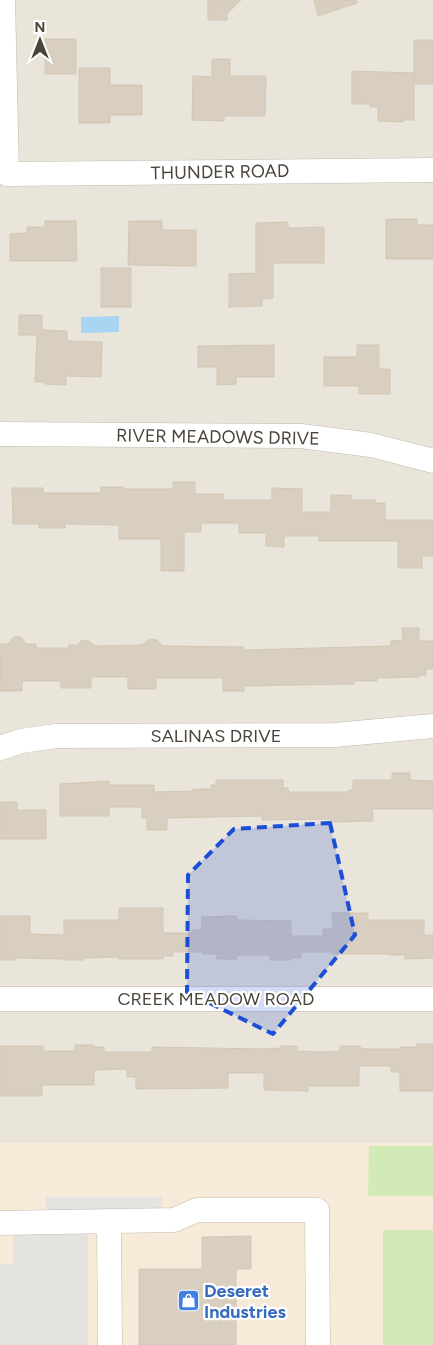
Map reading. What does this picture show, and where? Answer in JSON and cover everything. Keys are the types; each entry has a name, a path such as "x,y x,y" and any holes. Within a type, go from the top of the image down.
{"street":[{"name":"THUNDER ROAD","path":"3,0 6,174 433,170"},
{"name":"RIVER MEADOWS DRIVE","path":"0,434 301,436 371,445 433,461"},
{"name":"SALINAS DRIVE","path":"0,748 20,741 56,736 335,735 433,726"},
{"name":"CREEK MEADOW ROAD","path":"0,999 433,1000"},
{"path":"0,1223 174,1220 196,1210 317,1210 318,1345"},
{"path":"109,1222 110,1345"}],"highlighted area":[{"path":"330,823 355,935 273,1034 187,992 188,875 234,829"}],"shaded area":[{"path":"0,0 433,0 433,1143 0,1143"},
{"path":"0,1143 433,1143 433,1345 0,1345"},
{"path":"46,1197 162,1197 161,1227 88,1229 88,1345 0,1345 0,1264 13,1264 13,1214 46,1213"}],"green space":[{"path":"369,1146 433,1146 433,1196 368,1196"},
{"path":"383,1230 433,1230 433,1345 383,1345"}],"water":[{"path":"119,316 119,332 81,333 81,317"}],"building":[{"path":"208,0 241,0 227,14 227,20 208,20"},
{"path":"314,0 356,0 357,3 318,16"},
{"path":"45,39 76,39 76,74 45,74"},
{"path":"414,40 433,40 433,84 414,84"},
{"path":"212,59 230,59 230,76 266,76 265,116 224,116 224,121 192,120 193,76 212,77"},
{"path":"79,68 110,68 110,85 142,85 142,115 110,115 110,123 79,123"},
{"path":"352,71 414,73 414,120 403,120 403,122 378,121 378,107 370,107 370,104 352,104"},
{"path":"386,219 417,219 417,225 433,225 433,259 386,259"},
{"path":"45,221 76,221 77,261 10,261 10,234 27,233 27,227 45,227"},
{"path":"129,221 162,221 162,230 196,230 196,266 128,265"},
{"path":"288,222 288,228 324,227 324,263 273,263 273,298 262,299 262,306 229,307 229,274 256,273 256,223"},
{"path":"101,268 131,268 131,307 101,307"},
{"path":"19,315 42,315 42,330 67,331 67,341 102,342 101,377 66,376 66,385 35,382 37,335 19,335"},
{"path":"274,345 274,377 236,377 236,384 217,385 217,367 198,367 198,346"},
{"path":"357,345 379,345 379,369 390,369 390,394 359,394 359,386 324,386 324,357 357,357"},
{"path":"173,482 195,482 195,494 223,494 223,500 272,500 272,488 302,489 302,512 331,512 331,495 351,495 351,500 375,500 375,503 385,503 385,520 433,520 433,556 422,556 422,568 398,568 398,541 319,541 319,536 284,536 284,547 266,546 266,533 239,533 239,523 201,523 201,532 184,532 184,571 161,571 161,539 119,539 119,525 65,524 65,528 39,528 39,524 13,524 12,488 43,488 43,493 101,493 101,487 173,489"},
{"path":"402,628 419,628 419,641 433,641 433,669 426,669 426,675 419,675 419,677 377,678 377,681 354,681 354,684 244,686 244,691 223,691 223,678 156,678 156,689 128,689 128,677 91,677 91,688 61,688 61,681 22,681 22,691 0,691 1,644 8,644 14,637 21,637 26,644 36,644 36,648 69,648 69,645 77,645 82,640 89,641 95,646 142,645 150,639 157,640 163,646 244,647 244,650 391,646 391,641 403,640"},
{"path":"392,773 410,773 410,780 433,781 433,809 372,809 373,821 331,822 331,819 262,820 262,816 167,818 167,830 147,830 147,818 142,818 142,807 109,807 109,816 60,816 60,784 109,781 109,785 154,785 154,792 211,789 211,785 216,785 216,780 283,780 283,788 288,788 289,792 348,792 348,790 353,790 353,780 392,780"},
{"path":"0,802 17,802 17,810 46,810 46,839 0,839"},
{"path":"119,908 163,908 163,933 192,933 192,930 202,930 202,917 237,916 237,920 291,921 291,936 323,936 323,929 333,929 332,913 368,913 368,920 424,920 424,935 433,935 433,958 405,959 405,955 301,952 301,958 291,958 291,960 270,960 270,955 237,955 237,959 217,959 217,954 173,952 173,956 163,956 163,959 119,959 119,957 84,958 84,960 15,958 15,960 0,960 0,916 30,916 30,934 64,935 64,920 119,920"},
{"path":"417,1044 433,1044 433,1091 400,1091 400,1072 391,1072 391,1066 359,1066 359,1086 308,1086 308,1091 264,1090 264,1073 228,1073 228,1088 136,1089 136,1077 127,1077 127,1069 94,1070 94,1085 42,1085 42,1096 0,1096 0,1046 43,1046 43,1051 75,1051 75,1045 94,1045 94,1047 104,1047 104,1052 152,1052 152,1047 264,1049 297,1046 297,1051 325,1052 340,1051 340,1046 360,1046 360,1048 367,1049 400,1049 400,1047 417,1047"},
{"name":"Deseret Industries","path":"251,1236 251,1269 236,1269 236,1345 139,1345 139,1269 202,1269 202,1237"}],"place":[{"name":"Deseret Industries","path":"188,1301"}]}
